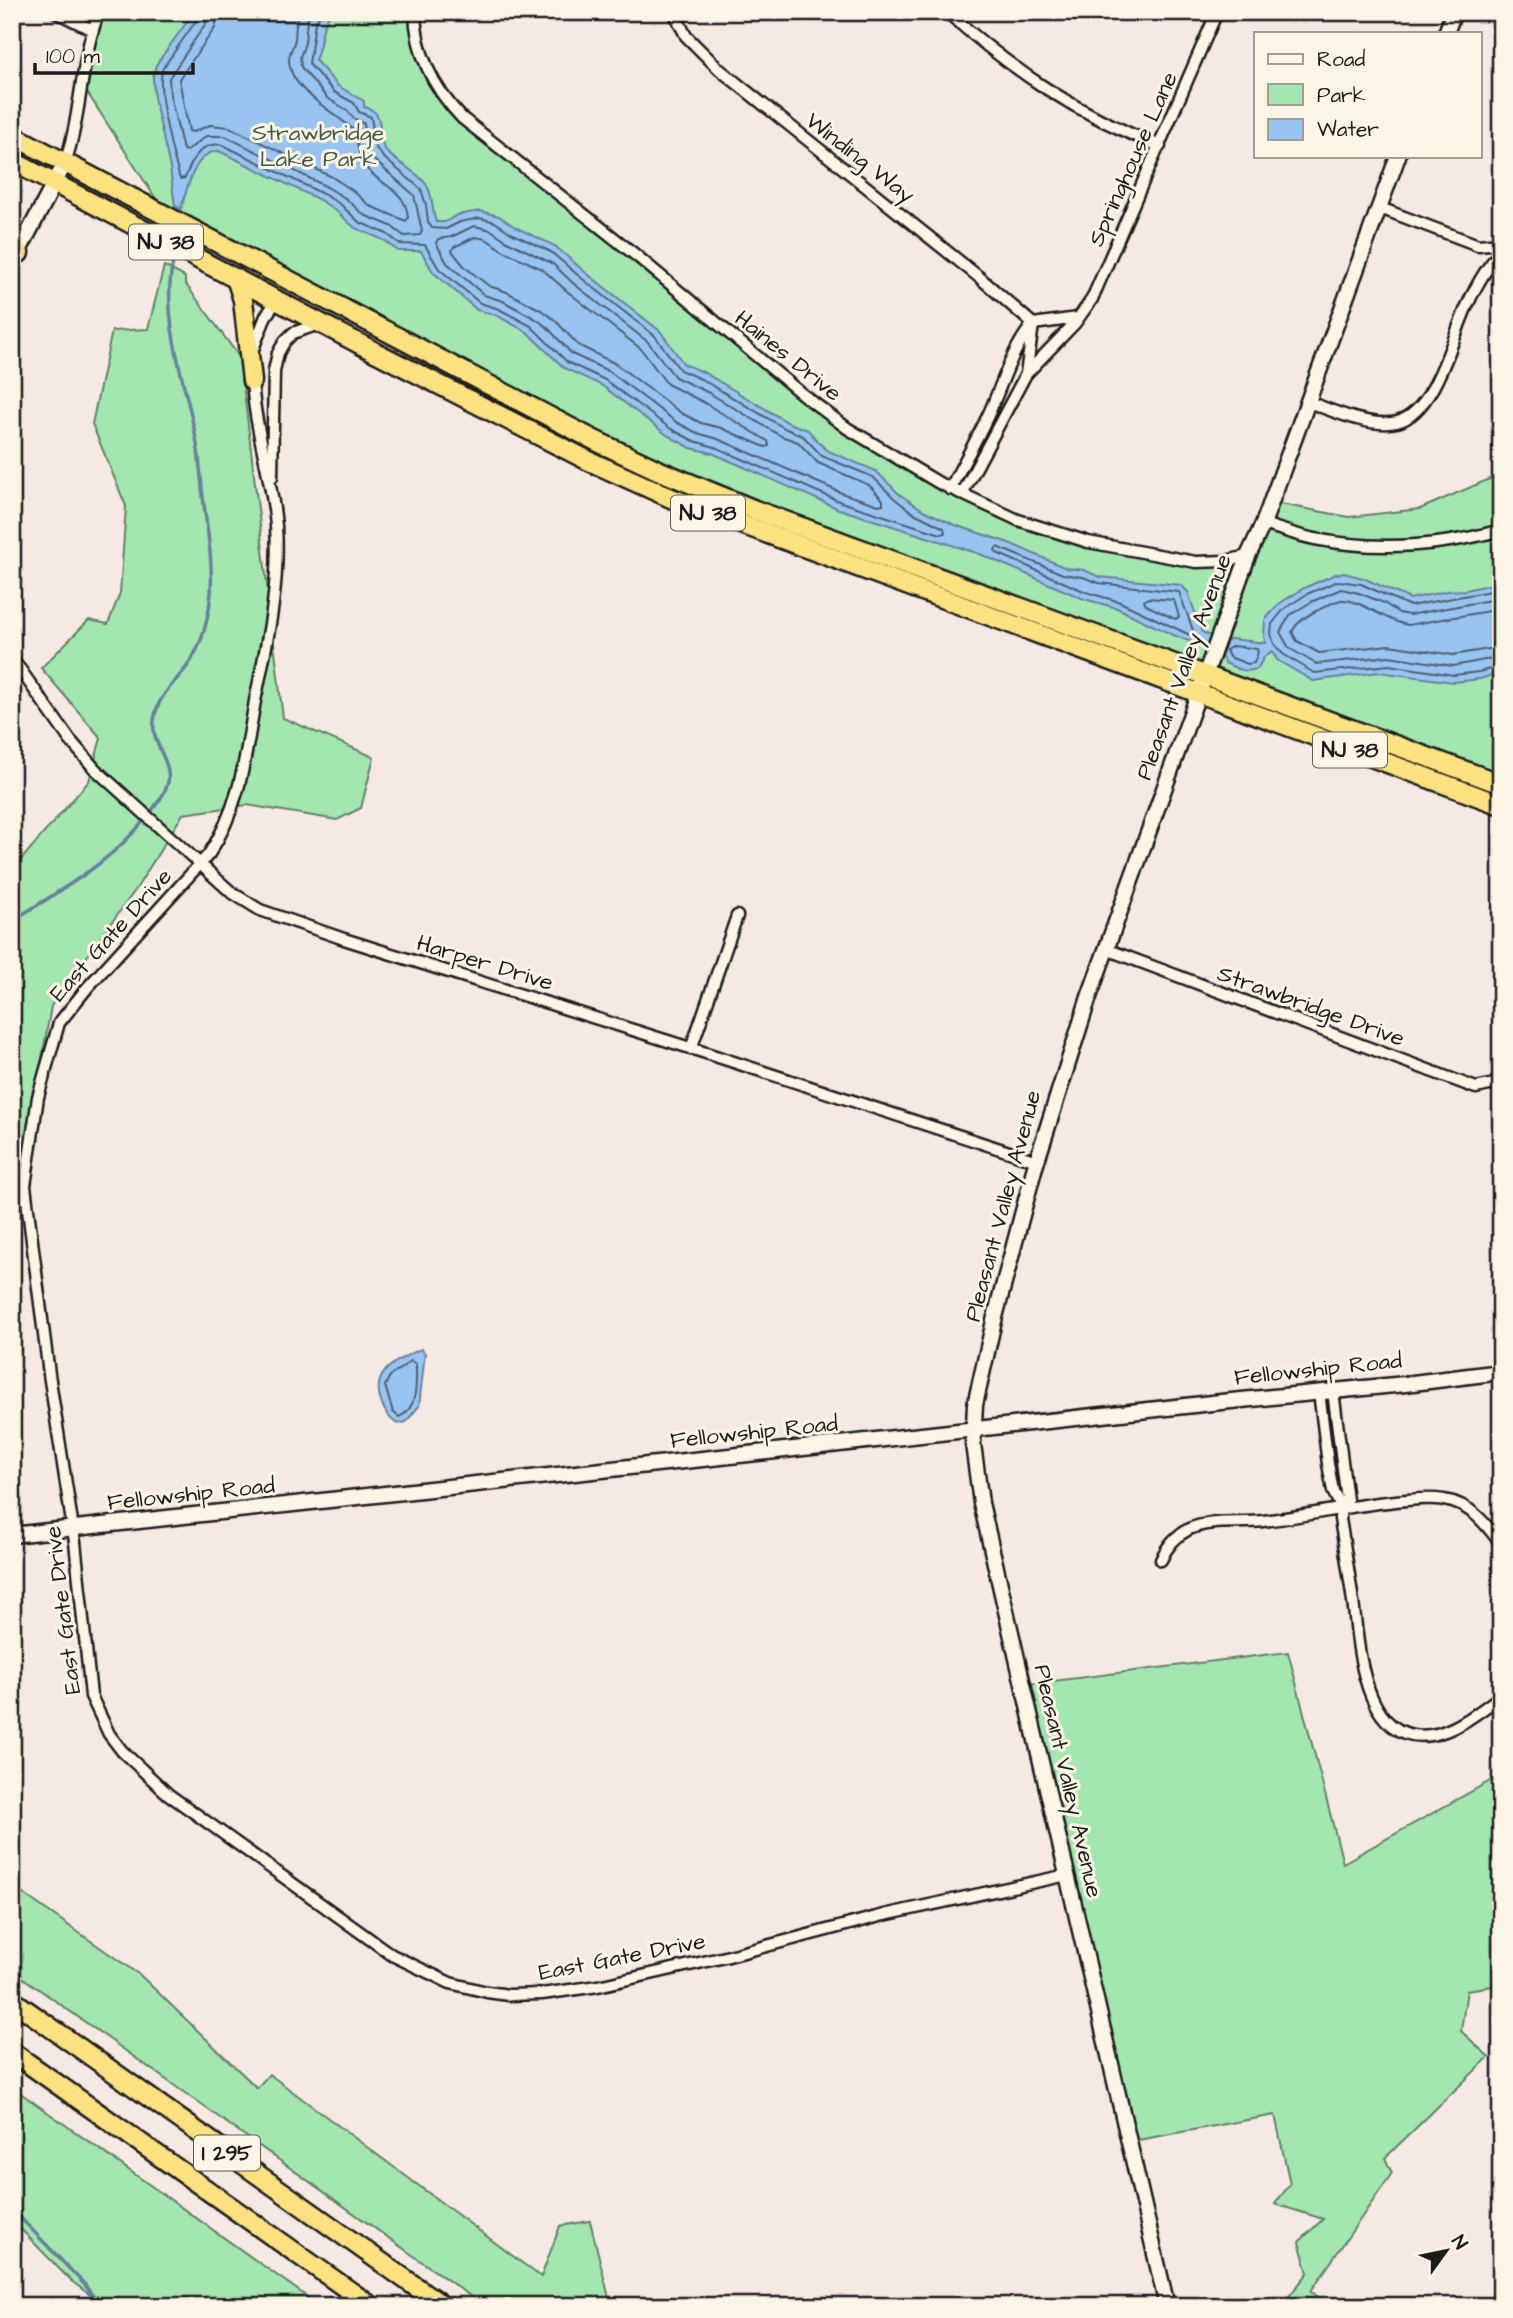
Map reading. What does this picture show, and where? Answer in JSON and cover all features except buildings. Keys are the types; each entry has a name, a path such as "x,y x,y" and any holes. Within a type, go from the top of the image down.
{"highway":[{"name":"NJ 38","path":"12,135 594,440 671,476 755,510 1501,784"},
{"name":"NJ 38","path":"12,161 321,324 587,460 671,498 1501,805"},
{"path":"236,278 243,300 252,381"},
{"path":"277,300 286,296 300,297 365,320"},
{"name":"I 295","path":"12,2000 443,2306"},
{"name":"I 295","path":"12,2052 371,2306"}],"street":[{"path":"56,12 93,30"},
{"path":"14,255 65,163 99,12"},
{"name":"Haines Drive","path":"415,12 418,40 427,68 442,95 474,128 638,257 802,394 847,428 950,489 1018,520 1088,542 1196,562 1226,561 1248,555"},
{"name":"Winding Way","path":"674,12 686,36 719,69 979,277 1033,324"},
{"path":"947,12 1053,95 1106,124 1160,146"},
{"name":"Springhouse Lane","path":"962,494 1026,374 1078,318 1098,287 1217,12"},
{"path":"1447,32 1454,12"},
{"name":"Pleasant Valley Avenue","path":"1167,2306 981,1503 974,1455 976,1398 994,1321 1066,1063 1248,555 1263,524 1309,402 1397,158"},
{"path":"1380,208 1478,245 1501,243"},
{"path":"1309,402 1383,423 1397,422 1409,417 1430,393 1468,304 1490,265 1501,252"},
{"name":"East Gate Drive","path":"272,495 252,381 255,340 277,300"},
{"path":"950,489 982,428 1016,352 1033,324 1078,318"},
{"name":"East Gate Drive","path":"321,324 293,333 278,353 274,382 272,495 277,566 267,647 236,802 220,838 200,864 87,988 59,1023 38,1097 25,1186 48,1374 74,1529 91,1696 99,1716 121,1752 168,1794 392,1955 450,1983 469,1989 509,1995 542,1994 598,1986 725,1957 884,1915 1067,1875"},
{"name":"Springhouse Lane","path":"1026,374 1033,324"},
{"path":"1263,524 1312,539 1404,547 1442,544 1501,530"},
{"name":"Harper Drive","path":"12,658 82,755 232,892 260,910 1037,1161"},
{"path":"691,1049 737,916"},
{"name":"Strawbridge Drive","path":"1106,949 1476,1088 1494,1084 1501,1076"},
{"name":"Fellowship Road","path":"12,1535 1501,1372"},
{"path":"1326,1391 1347,1500 1341,1507 1340,1519 1360,1660 1368,1691 1382,1716 1403,1731 1428,1735 1453,1727 1501,1696"},
{"path":"1161,1560 1172,1541 1192,1528 1219,1523 1264,1521 1379,1502 1444,1500 1467,1508 1478,1516 1501,1545"}],"green space":[{"name":"Strawbridge Lake Park","path":"101,12 416,12 427,69 452,107 802,394 886,452 962,494 1053,532 1216,562 1248,555 1270,502 1349,517 1420,509 1501,474 1501,784 693,485 167,216 83,86"},
{"path":"164,266 185,277 185,283 240,358 283,718 374,757 361,808 337,820 247,805 183,814 136,889 51,1006 25,1160 12,1159 12,870 89,781 101,738 41,668 89,620 108,624 120,593 126,506 92,424 112,331 148,329"},
{"path":"1288,1652 1343,1863 1501,1775 1501,1975 1493,1986 1467,1990 1461,2031 1489,2057 1385,2158 1392,2173 1311,2291 1329,2306 1281,2306 1308,2273 1299,2242 1323,2219 1275,2204 1290,2184 1275,2115 1127,2142 1020,1685"},
{"path":"12,1886 141,1976 257,2088 269,2074 541,2277 560,2226 590,2221 611,2306 484,2306 12,1970"},
{"path":"12,2087 320,2306 105,2306 70,2280 12,2220"}],"water":[{"path":"194,12 331,12 315,60 338,86 364,101 364,107 376,114 383,146 387,152 426,184 436,222 445,222 457,215 480,211 499,216 515,227 555,246 660,331 684,364 703,372 789,423 808,430 826,450 876,471 899,494 923,510 1066,568 1084,570 1100,577 1181,585 1188,592 1202,632 1223,642 1231,639 1266,643 1265,620 1279,604 1304,588 1336,574 1344,573 1363,578 1410,599 1501,582 1501,672 1480,679 1454,682 1379,672 1313,681 1277,660 1272,651 1265,656 1257,669 1238,669 1225,663 1219,653 1117,608 1084,599 980,554 839,509 712,453 691,448 667,435 601,385 564,368 527,332 496,315 477,310 433,272 421,251 398,251 384,240 355,228 320,200 219,151 203,157 189,182 181,209 175,206 170,168 154,97 153,76 156,65"},
{"path":"421,1349 425,1353 419,1406 406,1422 397,1424 389,1417 381,1401 380,1382 383,1374 396,1362"}],"waterway":[{"path":"12,921 103,861 135,831 163,795 168,782 166,764 154,732 156,711 163,696 183,672 199,644 211,593 209,545 197,444 172,330 170,285 173,262"},
{"path":"12,2209 85,2285 100,2306"}]}
